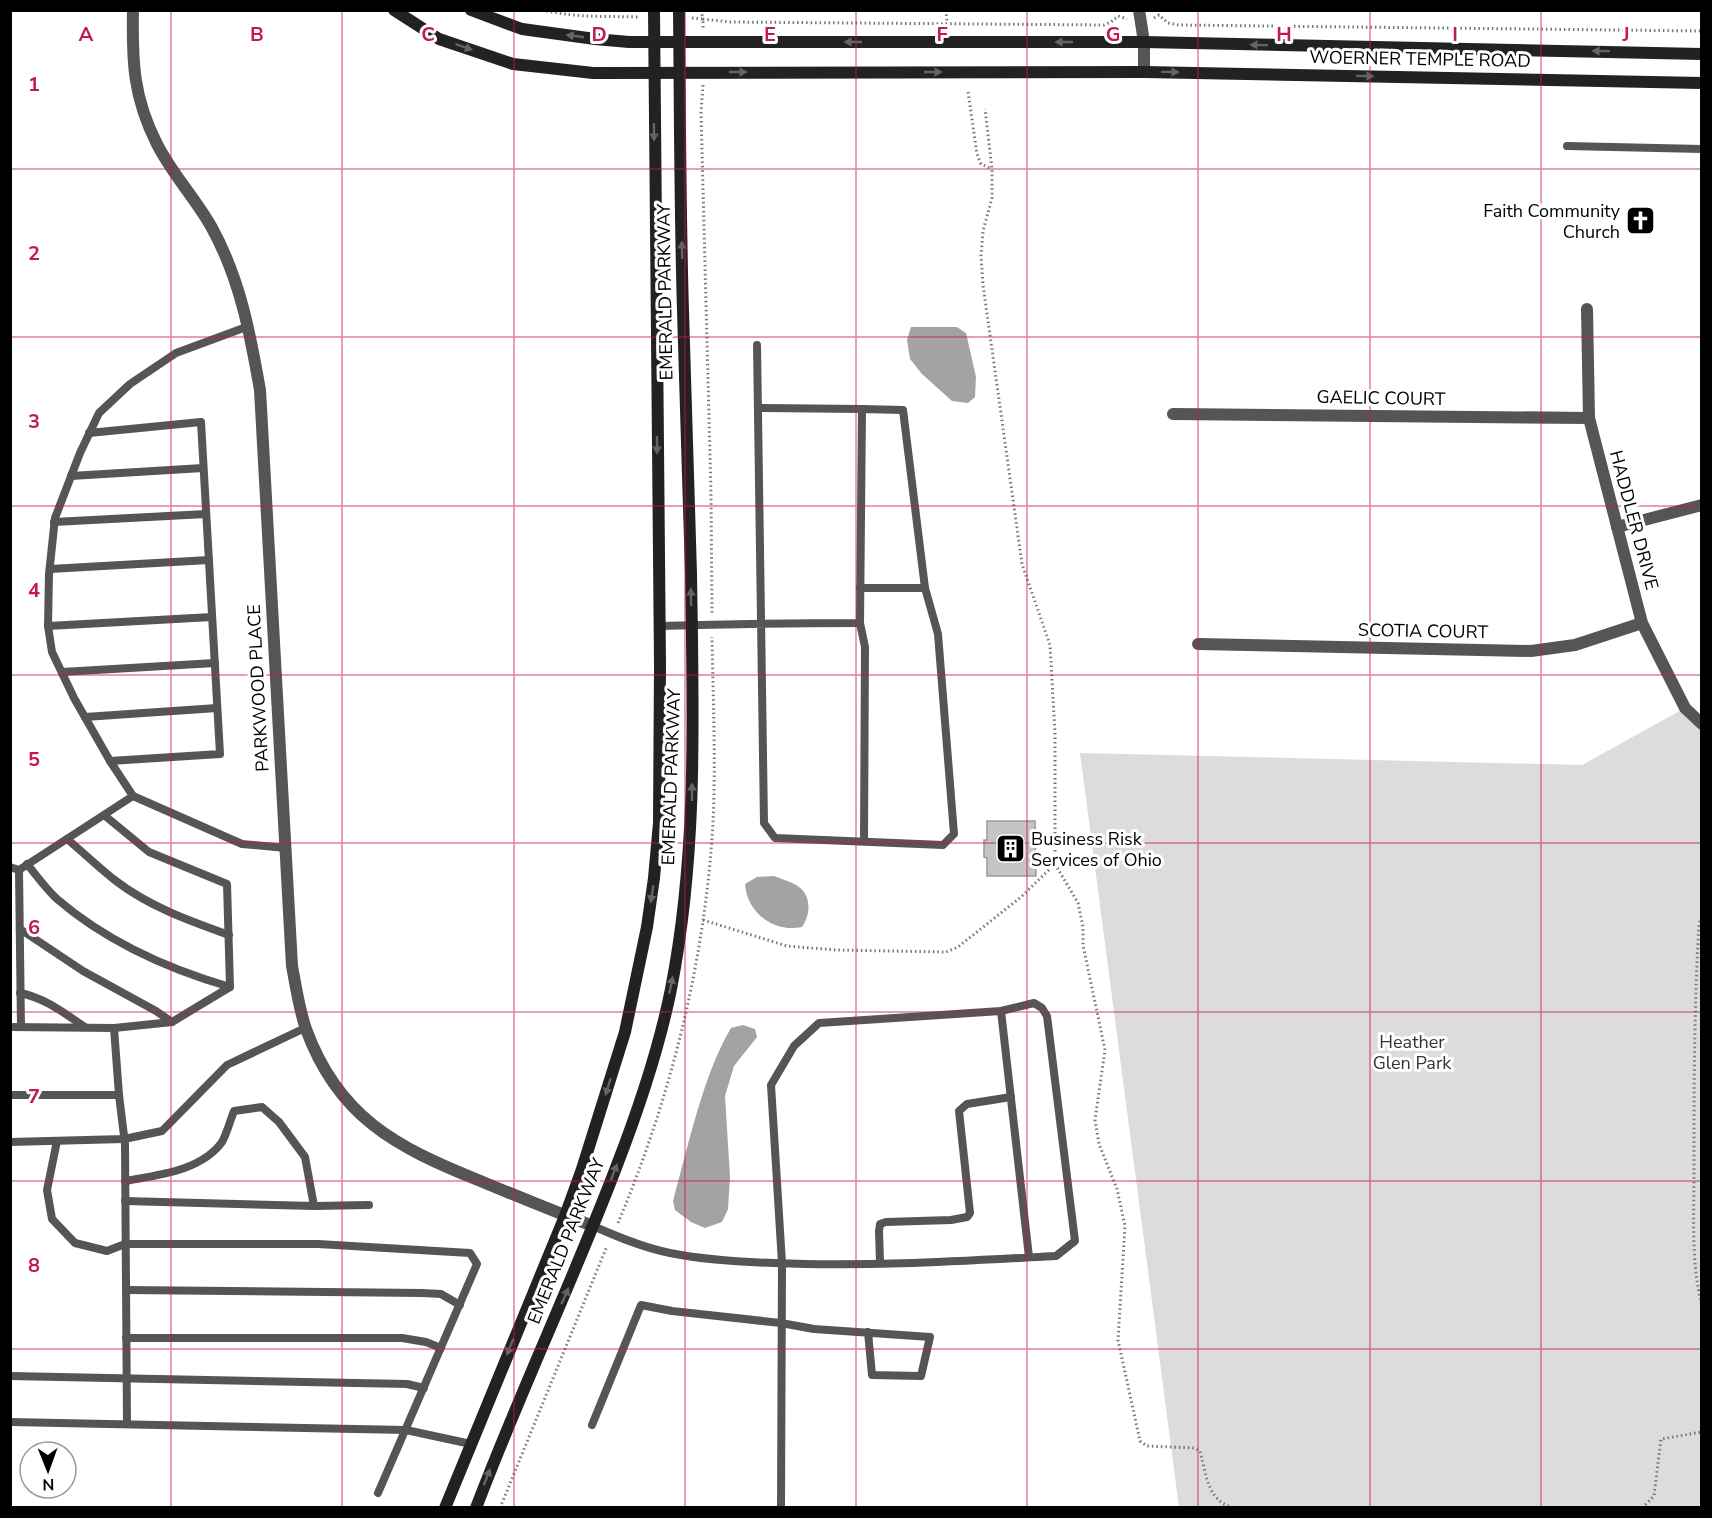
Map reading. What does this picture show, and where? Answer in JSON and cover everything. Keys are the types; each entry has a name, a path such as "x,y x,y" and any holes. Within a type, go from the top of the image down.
{"main road":[{"name":"WOERNER TEMPLE ROAD","path":"394,10 439,39 513,64 593,73 1144,72 1701,83"},
{"name":"WOERNER TEMPLE ROAD","path":"471,10 522,28 595,39 654,42 1144,42 1701,54"},
{"name":"EMERALD PARKWAY","path":"445,1508 565,1216 582,1168 625,1032 647,927 654,878 659,823 659,626 654,10"},
{"name":"EMERALD PARKWAY","path":"476,1508 499,1446 593,1226 637,1113 659,1039 671,988 679,936 692,825 692,625 682,308 679,10"}],"street":[{"name":"PARKWOOD PLACE","path":"133,10 134,80 141,105 157,144 212,227 235,278 249,326 260,390 292,966 305,1028 334,1084 355,1110 379,1130 404,1147 432,1161 593,1226"},
{"path":"1139,10 1144,42 1144,72"},
{"name":"HADDLER DRIVE","path":"1587,309 1588,418 1642,622 1685,708 1701,724"},
{"name":"GAELIC COURT","path":"1173,414 1588,418"},
{"path":"1617,527 1701,505"},
{"name":"SCOTIA COURT","path":"1198,644 1531,651 1575,645 1642,622"}],"lane":[{"path":"1567,146 1701,149"},
{"path":"249,326 176,353 130,384 99,413 71,476 54,522 48,626 52,652 85,717 133,796 242,844 286,848"},
{"path":"757,345 764,823 776,838 943,845 954,834 938,634 925,588 903,410 758,408"},
{"path":"862,409 860,622 866,647 864,841"},
{"path":"89,433 201,422 220,754 110,761"},
{"path":"71,476 203,468"},
{"path":"54,522 206,514"},
{"path":"50,569 209,560"},
{"path":"860,588 925,588"},
{"path":"48,626 212,617"},
{"path":"659,626 860,622"},
{"path":"62,672 214,663"},
{"path":"85,717 217,708"},
{"path":"19,867 133,796"},
{"path":"104,815 150,852 227,885 230,987"},
{"path":"67,839 117,882 146,900 186,920 229,935"},
{"path":"19,867 21,1027"},
{"path":"19,867 56,898 112,939 193,976 230,987"},
{"path":"20,929 83,970 172,1022"},
{"path":"10,1027 114,1028 172,1022 230,987"},
{"path":"20,993 34,995 51,1004 85,1028"},
{"path":"593,1226 669,1253 728,1261 782,1263 831,1266 1056,1256 1075,1241 1047,1016 1042,1008 1034,1003 1001,1011 819,1023 794,1046 771,1085 782,1263 781,1508"},
{"path":"1001,1011 1029,1257"},
{"path":"114,1028 118,1095 124,1139 127,1424"},
{"path":"10,1142 124,1139 162,1131 227,1065 305,1028"},
{"path":"10,1095 118,1095"},
{"path":"880,1263 880,1224 967,1217 970,1213 959,1111 967,1104 1011,1097"},
{"path":"125,1181 159,1175 198,1163 222,1142 234,1111 262,1107 279,1122 304,1157 314,1206"},
{"path":"57,1141 46,1190 52,1219 75,1243 106,1251 125,1245 318,1244 470,1253 477,1264 378,1494"},
{"path":"125,1201 314,1206 369,1205"},
{"path":"126,1290 422,1293 441,1294 460,1305"},
{"path":"592,1425 641,1305 814,1329 868,1332 930,1337 921,1376 872,1375 868,1332"},
{"path":"126,1338 402,1338 426,1342 441,1348"},
{"path":"10,1376 407,1384 424,1388"},
{"path":"10,1422 406,1430 471,1443"}],"path":[{"path":"542,10 569,16 628,16"},
{"path":"701,10 703,19 730,22 1104,25 1112,22 1118,16 1127,19"},
{"path":"946,10 947,23"},
{"path":"1150,20 1159,15 1168,23 1179,25 1701,31"},
{"path":"968,92 977,154 981,164 992,169"},
{"path":"985,110 992,169 992,198 983,231 981,256 983,285 1022,564 1050,645 1055,733 1056,864 1078,903 1083,945 1105,1050 1095,1120 1099,1144 1117,1189 1125,1226 1118,1340 1140,1441 1147,1446 1194,1448 1200,1451 1208,1483 1217,1501 1237,1508"},
{"path":"703,920 787,946 836,950 946,952 958,947 1022,897 1056,864"},
{"path":"1701,917 1694,1003 1694,1099 1695,1263 1701,1306"},
{"path":"1642,1508 1654,1496 1661,1439 1701,1432"}],"green space":[{"name":"Heather Glen Park","path":"1685,708 1701,724 1701,1507 1179,1507 1080,753 1582,765"}],"shaded area":[{"path":"911,327 957,327 966,333 976,377 975,397 968,403 952,401 922,374 910,359 907,340"},
{"path":"774,876 796,885 805,894 808,910 802,927 782,927 772,924 764,919 751,904 745,884 757,877"},
{"path":"743,1025 755,1029 757,1037 734,1066 725,1096 730,1177 728,1209 722,1222 705,1228 691,1222 675,1210 673,1201 697,1112 712,1067 731,1028"}],"building":[{"name":"Business Risk Services of Ohio","path":"987,821 1035,821 1036,876 987,876 984,840 987,840"}],"place":[{"name":"Faith Community Church","path":"1641,221"},
{"name":"Business Risk Services of Ohio","path":"1010,849"}]}
